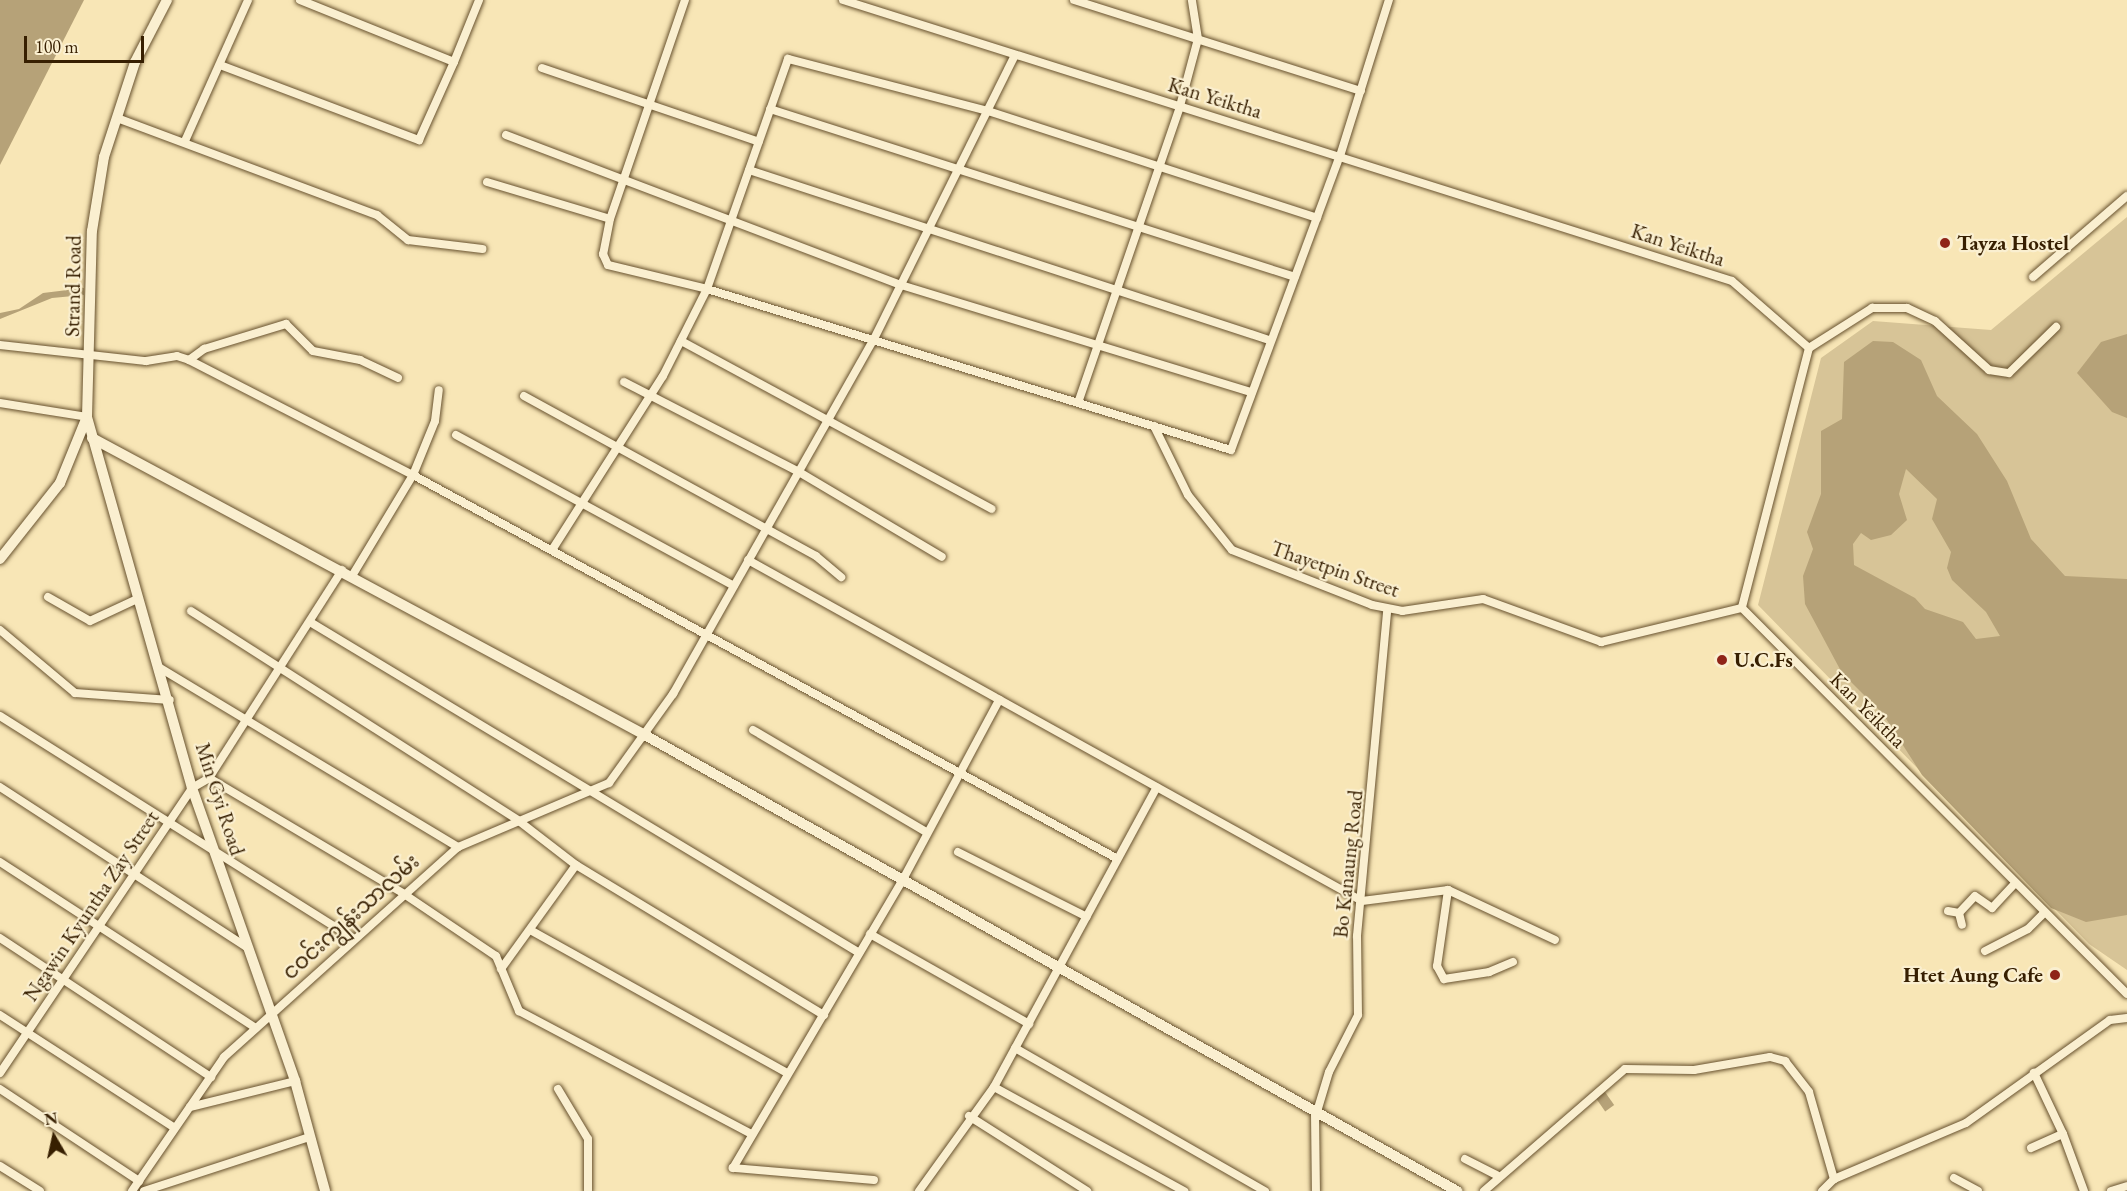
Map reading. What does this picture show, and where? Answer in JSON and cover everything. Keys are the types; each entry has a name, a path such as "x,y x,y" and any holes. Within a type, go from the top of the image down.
{"street":[{"name":"Strand Road","path":"0,559 60,483 87,417 92,357 92,231 104,157 135,62 168,0"},
{"path":"185,141 248,0"},
{"path":"300,0 454,62"},
{"path":"220,65 419,140 479,0"},
{"path":"685,0 610,219 603,254 608,265 707,289 873,341 1079,400 1231,450 1269,340 1340,156 1389,0"},
{"name":"Kan Yeiktha","path":"843,0 1732,281 1809,348"},
{"path":"1079,400 1098,344 1120,291 1180,106 1198,39 1192,0"},
{"path":"1079,1 1360,91"},
{"name":"ငဝင်းကျွန်းသာလမ်း","path":"132,1191 211,1077 256,1028 353,938 458,847 609,783 708,635 748,560 873,341 1015,55"},
{"path":"552,550 651,394 707,289 734,220 788,59 988,111 1317,218"},
{"path":"542,68 759,142"},
{"path":"770,109 957,172 1295,277"},
{"path":"117,118 185,141 377,214 408,240 482,249"},
{"path":"506,135 625,178 901,285 1252,392"},
{"path":"749,170 1269,340"},
{"path":"487,182 610,219"},
{"path":"2033,277 2127,196"},
{"path":"1742,608 1809,348 1872,308 1907,308 1935,321 1989,370 2009,373 2055,327"},
{"path":"189,360 204,349 286,324 313,351 360,360 398,378"},
{"path":"681,341 829,418 992,509"},
{"path":"0,345 92,357 189,360 413,475 962,771 1116,858"},
{"path":"624,382 799,472 942,557"},
{"path":"192,788 209,778 276,665 347,573 413,475 435,421 439,390"},
{"path":"524,396 616,450 831,565 841,577"},
{"path":"0,403 87,417"},
{"name":"Min Gyi Road","path":"87,417 135,600 170,700 192,788 218,854 269,1016 295,1082 306,1138 325,1191"},
{"name":"Thayetpin Street","path":"1154,426 1188,495 1232,550 1388,610 1483,598 1601,642 1742,608"},
{"path":"456,435 734,586"},
{"path":"92,438 643,734 901,883 1059,968 1456,1191"},
{"path":"748,560 1362,901 1448,890 1555,940"},
{"path":"48,597 90,621 135,600"},
{"name":"Kan Yeiktha","path":"1742,608 2043,914 2127,994"},
{"name":"Bo Kanaung Road","path":"1316,1191 1316,1114 1329,1072 1358,1015 1362,901 1388,610"},
{"path":"191,611 519,821 576,865 824,1015"},
{"path":"310,622 593,791 673,845 858,952"},
{"path":"0,630 75,693 170,700"},
{"path":"160,668 458,847"},
{"path":"874,1180 741,1172 733,1168 787,1073 824,1015 858,952 901,883 926,832 962,771 999,700"},
{"path":"0,716 353,938"},
{"path":"753,730 926,832"},
{"path":"209,778 404,894 495,956 519,1011 751,1134"},
{"path":"919,1191 969,1116 994,1087 1087,917 1116,858 1157,787"},
{"path":"0,788 136,872 250,950"},
{"name":"Ngawin Kyuntha Zay Street","path":"0,1073 192,788"},
{"path":"958,852 1087,917"},
{"path":"0,862 101,923 256,1028"},
{"path":"501,969 532,931 576,865"},
{"path":"1959,913 1975,896 1992,908 2014,884"},
{"path":"1448,890 1437,966 1444,979 1489,972 1513,962"},
{"path":"1948,910 1959,913"},
{"path":"1959,913 1962,925"},
{"path":"1986,951 2028,929 2043,914"},
{"path":"532,931 787,1073"},
{"path":"870,934 1029,1024"},
{"path":"0,938 211,1077"},
{"path":"0,1015 175,1128"},
{"path":"1822,1191 1834,1179 1966,1123 2110,1020 2127,1018"},
{"path":"1015,1048 1265,1191"},
{"path":"1484,1191 1497,1175 1520,1163 1625,1069 1694,1070 1770,1058 1785,1061 1809,1092 1834,1179"},
{"path":"2034,1073 2063,1134 2085,1191"},
{"path":"190,1107 295,1082"},
{"path":"994,1087 1184,1191"},
{"path":"0,1089 139,1181"},
{"path":"558,1089 588,1139 588,1191"},
{"path":"969,1116 1087,1191"},
{"path":"2031,1148 2063,1134"},
{"path":"144,1191 306,1138"},
{"path":"1465,1159 1497,1175"},
{"path":"0,1166 40,1191"},
{"path":"1954,1178 1978,1191"},
{"path":"2111,1191 2127,1186"}],"shaded area":[{"path":"0,0 84,0 0,165"},
{"path":"2127,217 2127,970 2089,944 1758,605 1821,358 1873,321 1991,330"},
{"path":"84,288 84,295 52,298 0,319 0,313 19,309 43,293"},
{"path":"2127,334 2127,418 2112,412 2077,373 2101,342"},
{"path":"1873,341 1893,342 1921,360 1937,396 1977,434 2007,481 2031,539 2065,576 2127,579 2127,915 2086,922 2051,908 1922,775 1883,714 1842,673 1805,604 1803,576 1813,549 1807,532 1821,494 1821,431 1842,419 1844,362","holes":["1906,469 1937,499 1932,519 1951,552 1947,568 1952,580 1986,612 2000,636 1976,639 1963,622 1925,609 1915,598 1854,565 1853,544 1861,533 1871,540 1891,535 1907,520 1899,494"]},
{"path":"1605,1092 1614,1105 1605,1111 1596,1098"}],"place":[{"name":"Tayza Hostel","path":"1945,243"},
{"name":"U.C.Fs","path":"1722,660"},
{"name":"Htet Aung Cafe","path":"2055,975"}]}
